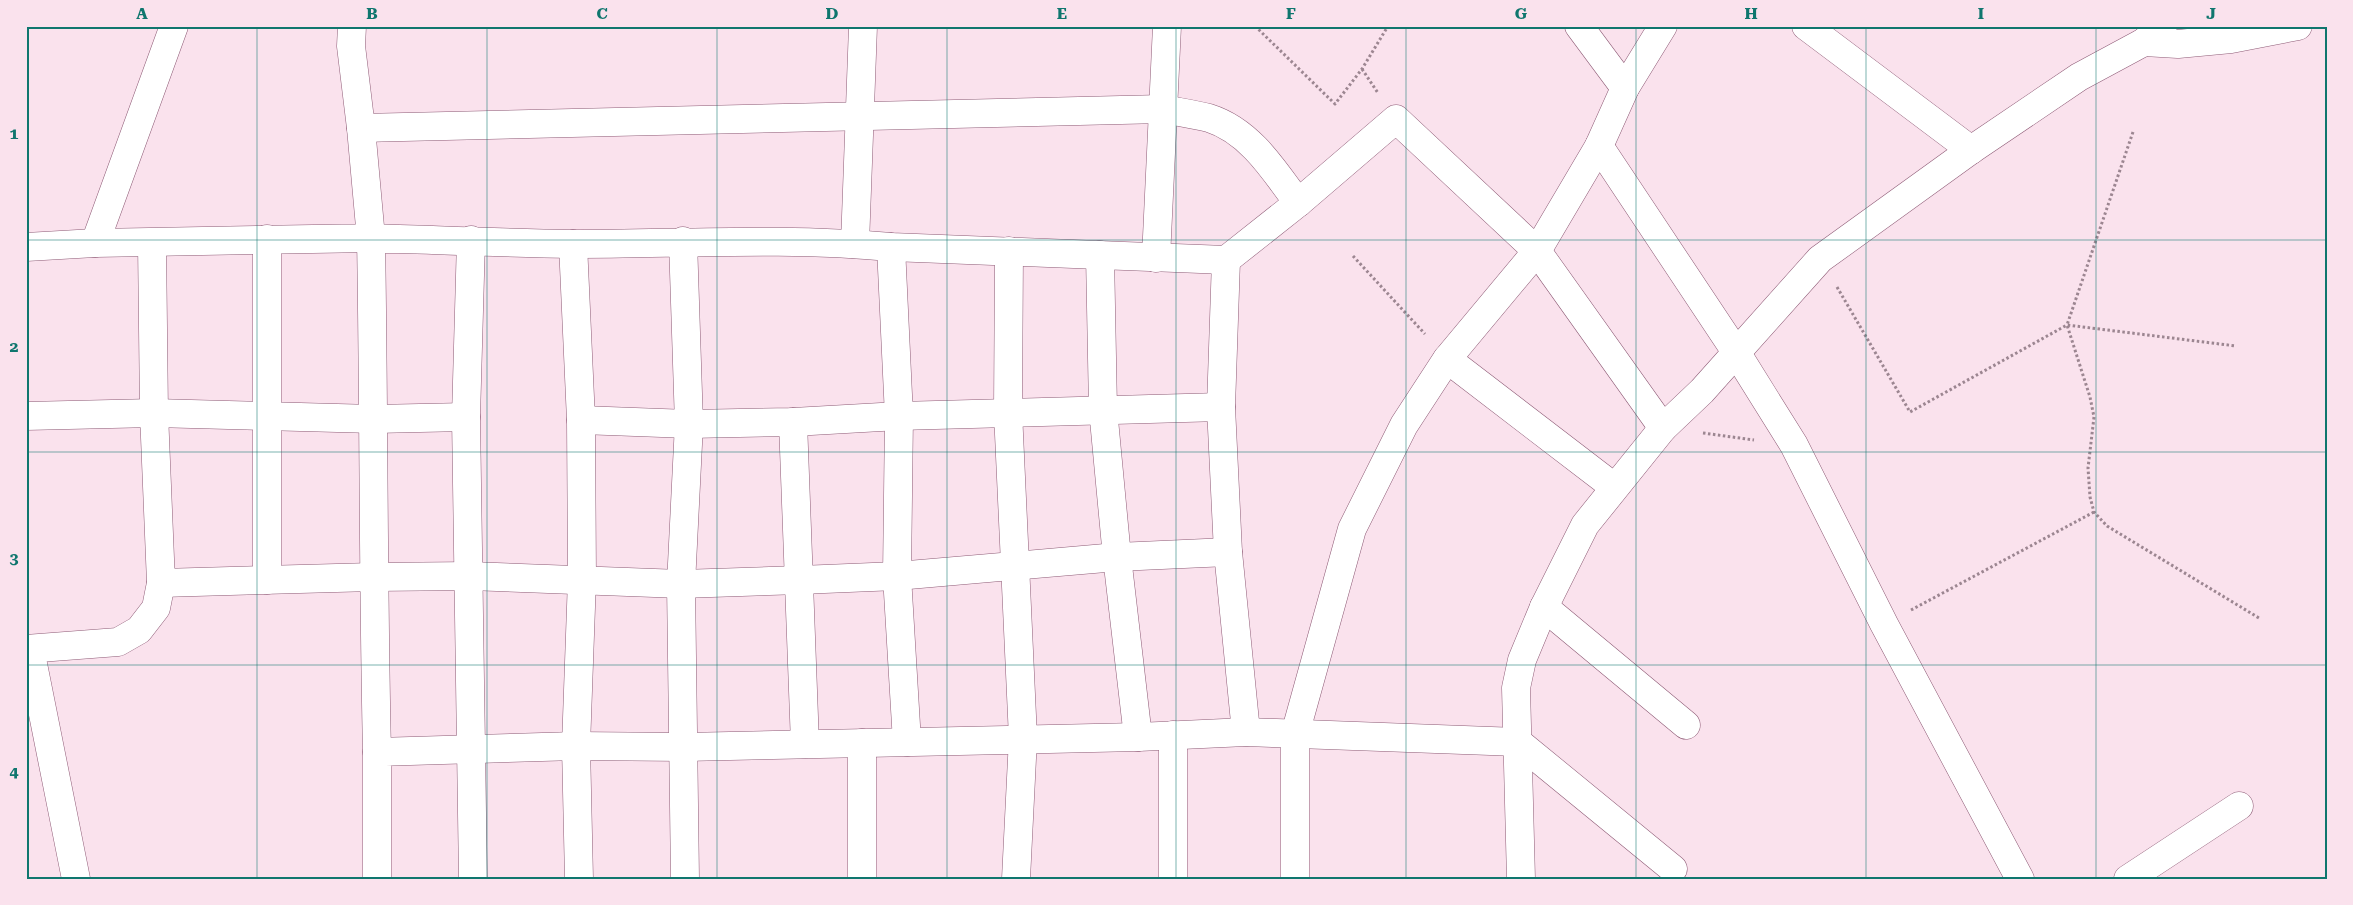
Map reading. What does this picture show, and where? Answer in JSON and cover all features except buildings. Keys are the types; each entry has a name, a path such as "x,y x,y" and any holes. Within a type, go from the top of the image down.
{"street":[{"path":"95,243 174,26"},
{"path":"855,244 858,114 863,26"},
{"path":"1156,258 1167,26"},
{"path":"1579,26 1625,88"},
{"path":"1295,879 1295,734 1352,528 1404,425 1447,359 1537,251 1598,146 1625,88 1663,26"},
{"path":"1806,26 1971,150"},
{"path":"1521,879 1516,688 1522,660 1544,606 1585,525 1662,428 1702,391 1820,259 1971,150 2079,77 2154,34 2178,44 2231,39 2298,26"},
{"path":"346,33 361,128 371,238 377,879"},
{"path":"361,128 858,114 1163,109 1210,119 1240,136 1262,154 1298,203"},
{"path":"26,247 95,243 371,238 573,244 683,241 855,244 1226,260 1298,203 1396,119 1537,251 1662,428"},
{"path":"1598,146 1736,352 1794,445 1884,624 2020,879"},
{"path":"267,580 268,239"},
{"path":"471,240 466,417 470,576 473,879"},
{"path":"683,241 689,424 681,584 685,879"},
{"path":"76,879 28,649 118,642 139,630 156,608 161,583 154,412 152,243"},
{"path":"573,244 581,420 582,579 576,746 578,879"},
{"path":"891,247 899,416 897,576 907,742"},
{"path":"1009,251 1008,412 1023,738 1016,879"},
{"path":"1100,255 1103,409 1117,557 1138,737"},
{"path":"1226,260 1221,407 1228,552 1246,732"},
{"path":"1447,359 1614,487"},
{"path":"581,420 689,424 793,422 1008,412 1221,407"},
{"path":"26,416 154,412 374,419 466,417"},
{"path":"793,422 805,744"},
{"path":"161,583 470,576 681,584 897,576 1014,564 1228,552"},
{"path":"1544,606 1686,726"},
{"path":"377,752 471,748 576,746 684,747 1023,738 1138,737 1246,732 1518,742 1673,869"},
{"path":"1173,735 1173,879"},
{"path":"862,743 862,879"},
{"path":"2128,879 2239,806"}],"path":[{"path":"1255,26 1335,104 1362,69 1388,26"},
{"path":"2133,132 2067,325 2090,397 2094,416 2088,468 2090,497 2094,512 2108,526 2258,618"},
{"path":"1353,256 1447,359"},
{"path":"1820,259 1910,412 2067,325 2236,346"},
{"path":"1662,428 1794,445"},
{"path":"1884,624 2094,512"}]}
